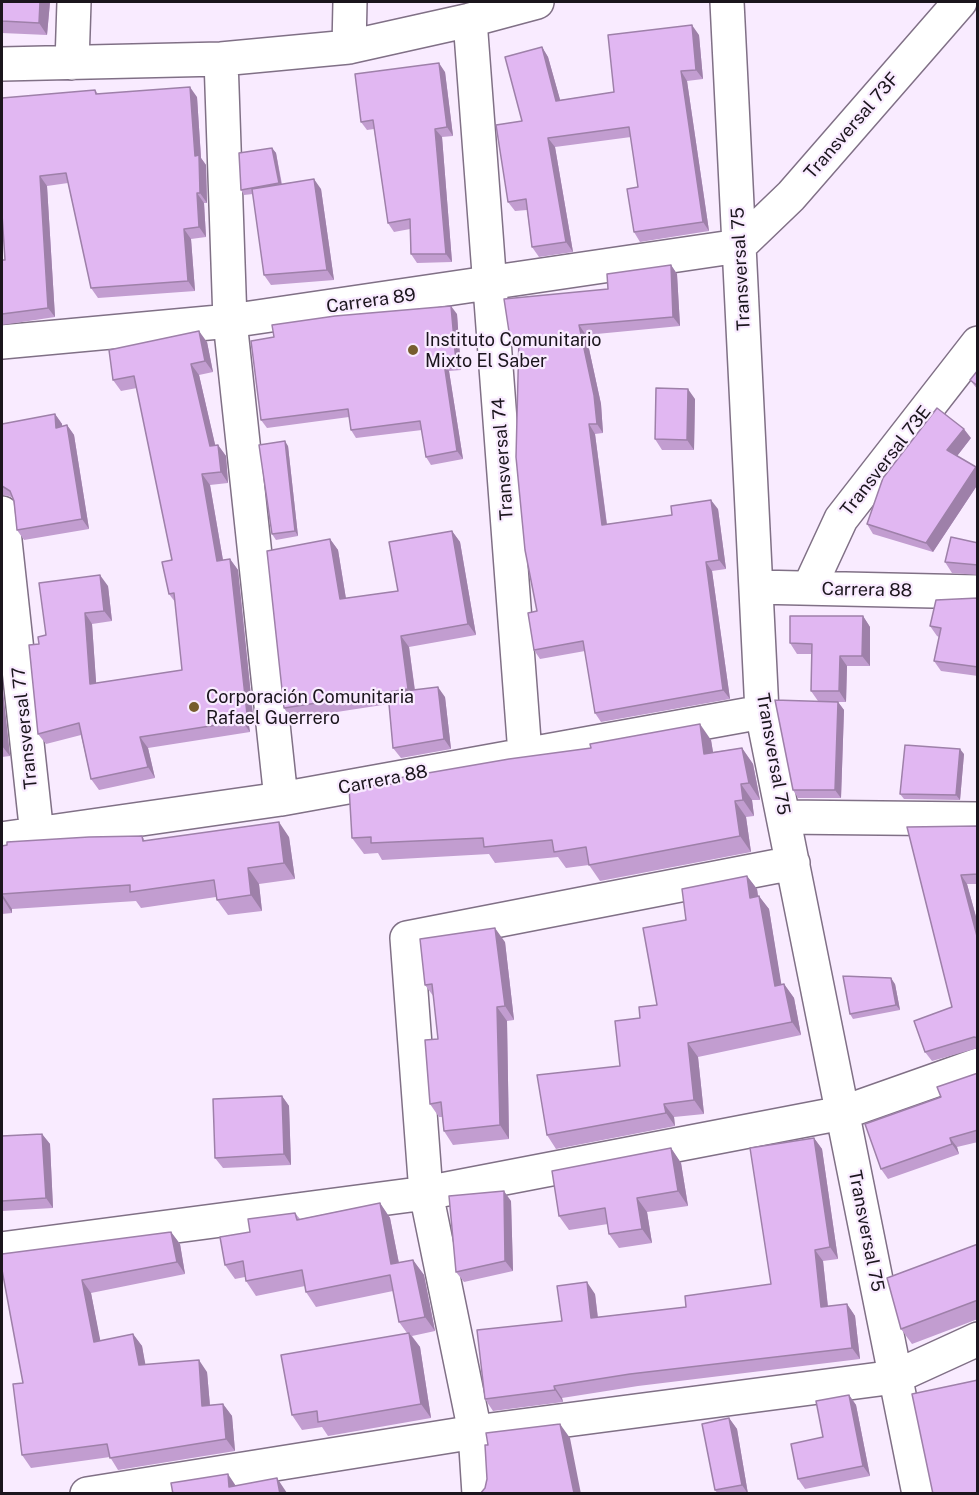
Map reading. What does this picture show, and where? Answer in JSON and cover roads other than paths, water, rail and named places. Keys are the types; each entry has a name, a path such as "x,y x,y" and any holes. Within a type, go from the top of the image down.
{"street":[{"path":"72,63 74,2"},
{"path":"349,47 350,2"},
{"path":"2,64 221,59 349,47 470,20 537,2"},
{"name":"Transversal 75","path":"728,2 762,712 919,1494"},
{"name":"Transversal 73F","path":"739,246 791,196 960,2"},
{"name":"Transversal 74","path":"470,20 525,754"},
{"path":"221,59 230,321 281,799"},
{"name":"Carrera 89","path":"2,342 230,321 739,246"},
{"name":"Transversal 73E","path":"809,588 841,519 978,343"},
{"name":"Transversal 77","path":"2,513 5,584 37,835"},
{"name":"Carrera 88","path":"756,587 978,592"},
{"name":"Carrera 88","path":"2,839 281,799 762,712"},
{"path":"783,817 978,819"},
{"path":"479,1494 475,1432 426,1194 407,938 793,863"},
{"path":"2,1249 426,1194 842,1113 978,1065"},
{"path":"87,1494 475,1432 895,1377 978,1339"}],"place":[{"name":"Instituto Comunitario Mixto El Saber","path":"413,350"},
{"name":"Corporación Comunitaria Rafael Guerrero","path":"194,707"}]}
